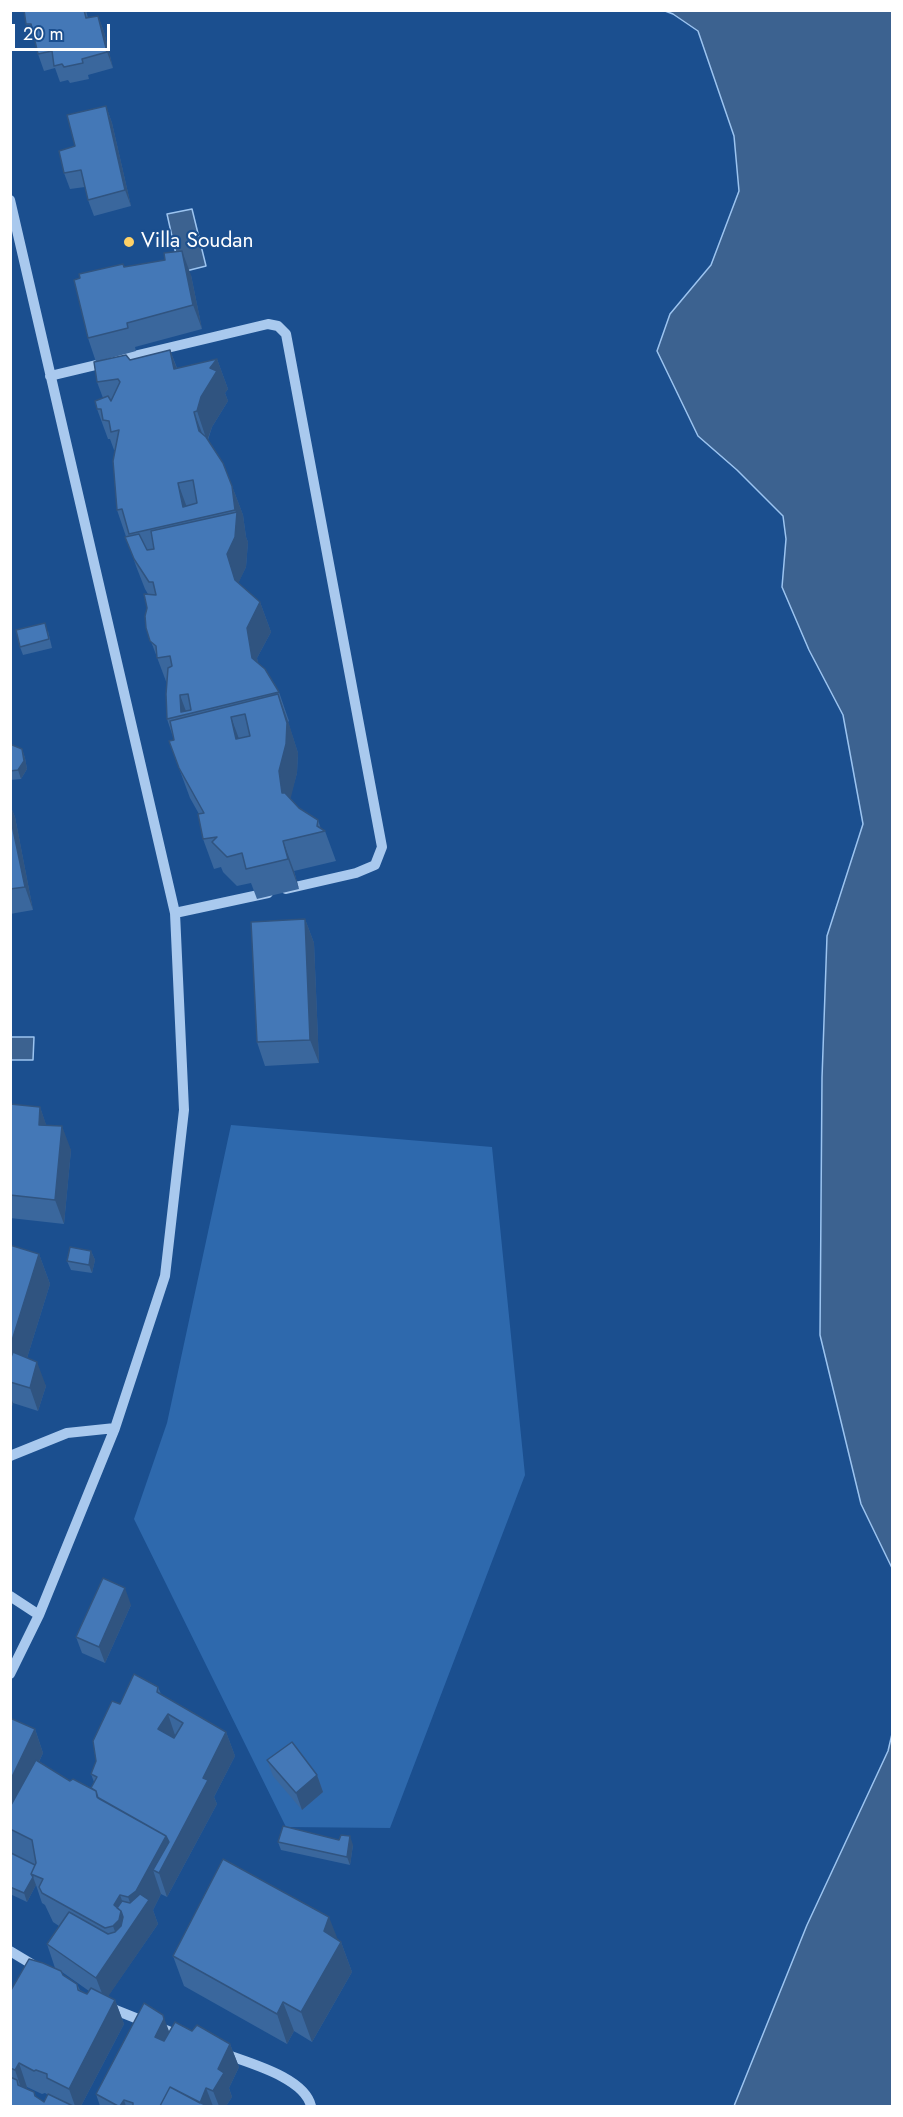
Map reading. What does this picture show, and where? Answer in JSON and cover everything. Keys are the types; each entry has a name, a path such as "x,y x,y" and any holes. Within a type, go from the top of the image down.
{"street":[{"path":"10,200 175,913 184,1110 165,1276 116,1428 39,1616 10,1674"},
{"path":"50,376 268,324 278,326 286,334 382,847 375,865 356,873 175,913"},
{"path":"10,1456 67,1433 116,1428"},
{"path":"10,1596 39,1616"},
{"path":"10,1951 51,1976"},
{"path":"102,2004 292,2081 309,2099 311,2106"}],"shaded area":[{"path":"665,11 892,11 892,1568 861,1504 820,1335 822,1078 827,936 863,824 843,715 809,650 782,587 786,539 783,516 737,470 698,436 657,351 670,314 711,265 739,191 734,136 698,31"},
{"path":"192,209 206,266 186,271 179,268 167,214"},
{"path":"11,1037 34,1037 33,1060 11,1060"},
{"path":"231,1125 492,1147 525,1475 390,1828 286,1827 134,1519 167,1423"},
{"path":"892,1734 892,2106 734,2106 807,1925 888,1751"}],"building":[{"path":"24,10 84,10 86,18 98,16 107,52 82,59 83,63 64,67 62,64 54,66 52,51 38,54 31,24 26,24"},
{"path":"106,106 125,190 88,200 81,170 64,173 59,151 75,146 67,115"},
{"path":"182,251 193,305 127,323 128,328 88,338 74,280 80,278 79,274 123,264 124,267 165,260 164,253"},
{"path":"170,350 174,369 217,359 210,368 217,371 201,397 197,411 194,412 199,431 206,437 223,463 232,486 235,510 129,534 122,509 117,510 113,461 119,430 111,432 109,421 103,420 101,409 97,409 95,401 108,396 111,401 120,382 118,379 97,382 94,362 126,355 130,360","holes":["193,480 197,503 183,507 178,483"]},
{"path":"237,512 235,537 227,554 235,580 260,602 247,628 252,658 265,669 279,692 167,719 168,668 172,666 170,656 157,658 156,646 150,641 146,628 147,608 144,594 156,595 153,582 149,582 134,559 125,537 139,534 147,550 154,549 151,531","holes":["188,694 191,710 181,712 180,695"]},
{"path":"45,623 49,639 20,647 16,630"},
{"path":"278,694 287,723 286,744 279,771 282,793 285,793 299,808 318,820 317,826 325,831 283,841 288,859 246,869 242,853 227,857 212,842 217,837 203,839 198,814 204,813 179,768 169,741 174,740 170,721","holes":["245,714 250,736 236,739 231,717"]},
{"path":"10,744 22,749 24,761 18,770 10,771"},
{"path":"10,815 25,887 10,889"},
{"path":"305,919 310,1040 257,1042 251,922"},
{"path":"10,1104 40,1107 39,1125 62,1126 55,1200 10,1195"},
{"path":"10,1245 39,1254 10,1347"},
{"path":"70,1247 91,1251 89,1265 67,1261"},
{"path":"13,1352 37,1362 30,1388 10,1382 10,1360"},
{"path":"103,1578 125,1588 99,1647 76,1637"},
{"path":"134,1674 158,1687 157,1692 226,1732 203,1778 208,1780 159,1873 153,1870 169,1842 166,1836 98,1798 96,1791 91,1788 97,1777 91,1774 96,1761 93,1741 112,1701 120,1704","holes":["168,1714 183,1723 174,1738 158,1729"]},
{"path":"10,1718 35,1729 10,1781"},
{"path":"292,1742 317,1775 296,1793 267,1760"},
{"path":"36,1760 70,1781 73,1779 96,1791 97,1797 166,1836 136,1891 128,1897 120,1895 114,1905 121,1911 119,1920 113,1926 105,1928 42,1893 39,1887 43,1879 31,1874 36,1863 32,1840 10,1829 10,1807"},
{"path":"283,1826 339,1840 341,1835 350,1836 347,1857 278,1842"},
{"path":"11,1853 35,1865 31,1874 33,1877 24,1893 10,1887"},
{"path":"223,1859 329,1917 324,1931 341,1942 301,2012 283,2002 277,2014 173,1956"},
{"path":"140,1894 149,1900 96,1978 47,1944 69,1912 108,1934 115,1932 121,1926 123,1917 117,1908 122,1901 130,1903"},
{"path":"29,1959 61,1971 63,1975 77,1984 78,1990 87,1994 91,1988 115,2000 69,2089 47,2078 47,2074 34,2071 19,2063 15,2070 10,2068 10,1992"},
{"path":"144,2003 163,2015 164,2019 155,2037 164,2041 175,2022 192,2031 197,2025 230,2044 218,2069 224,2073 213,2091 206,2088 200,2103 170,2087 160,2106 133,2106 133,2103 124,2100 118,2106 96,2094"},
{"path":"10,2077 17,2080 18,2085 34,2092 35,2096 44,2102 48,2094 73,2106 10,2106"},
{"path":"170,2087 207,2106 160,2106"}],"place":[{"name":"Villa Soudan","path":"129,242"}]}
